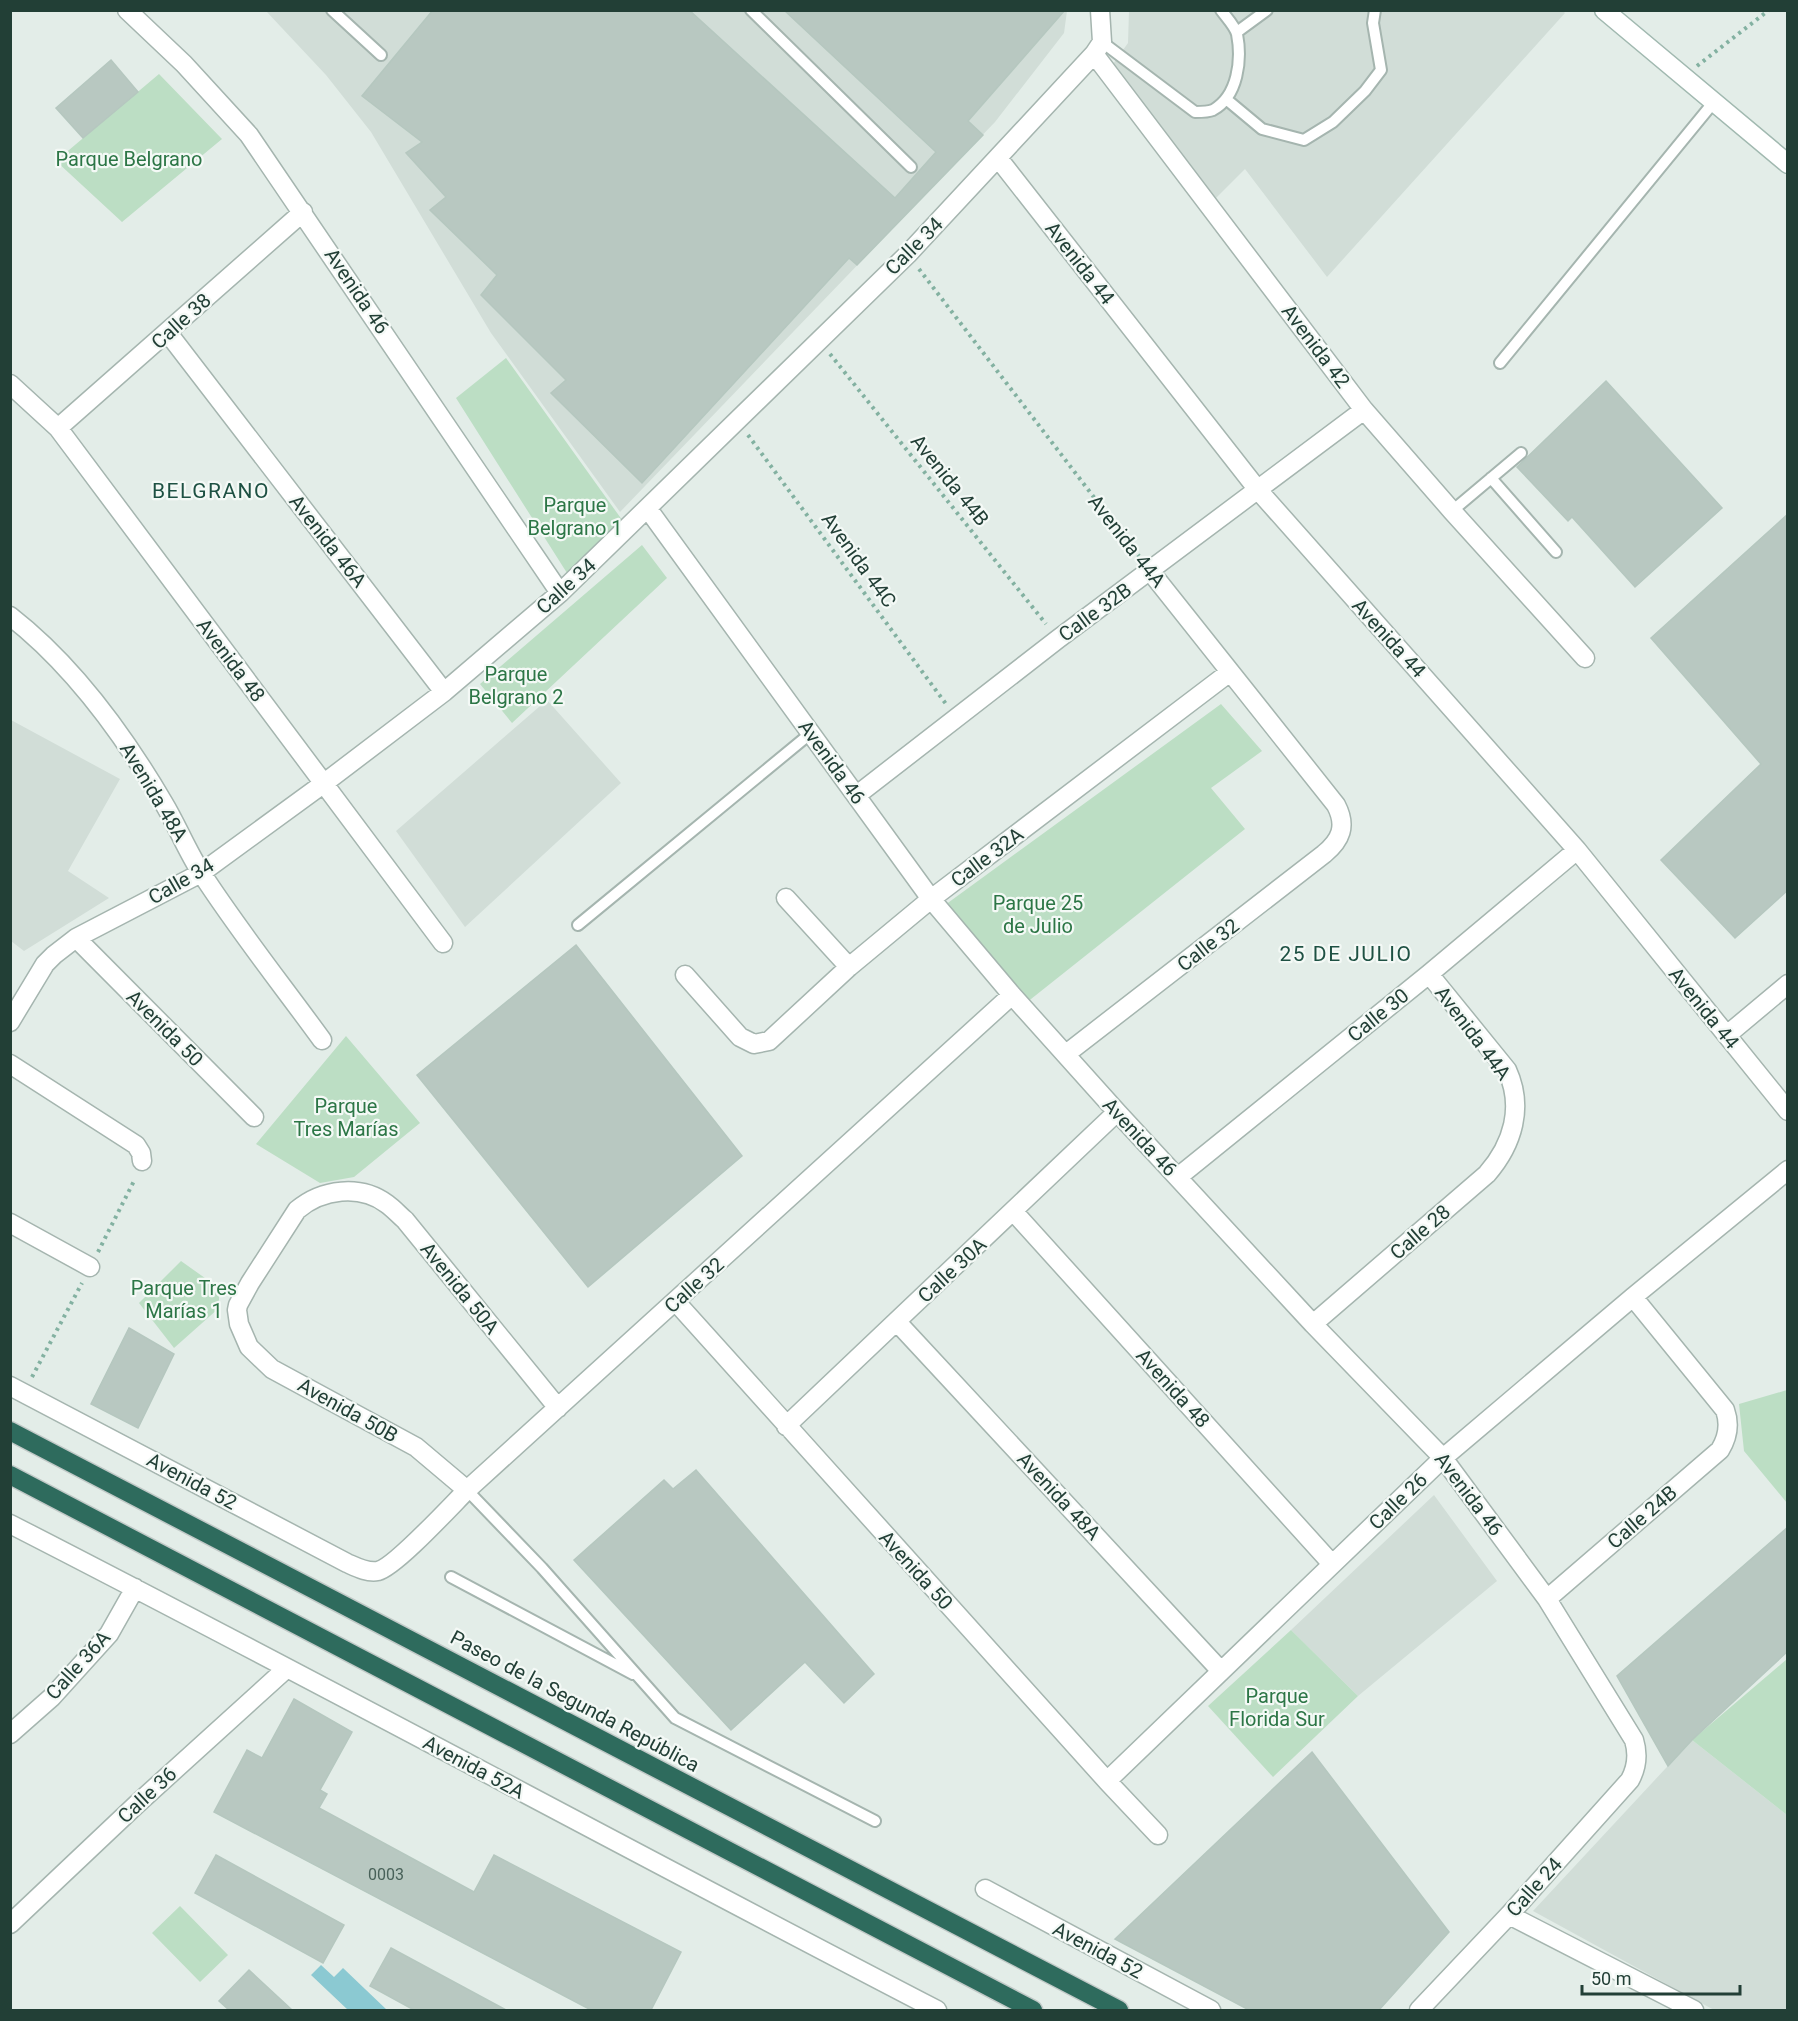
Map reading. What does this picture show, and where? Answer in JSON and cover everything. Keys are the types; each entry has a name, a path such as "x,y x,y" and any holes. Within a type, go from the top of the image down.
{"highway":[{"name":"Paseo de la Segunda República","path":"10,1431 1119,2010"},
{"path":"10,1475 1033,2010"}],"street":[{"name":"Avenida 46","path":"127,10 184,64 249,135 560,593"},
{"path":"1098,48 1100,10"},
{"path":"1611,13 1713,103 1786,159"},
{"name":"Calle 34","path":"10,1022 45,964 54,955 76,938 201,873 444,692 560,593 738,421 818,339 908,254 1098,48"},
{"name":"Avenida 42","path":"1098,48 1364,410 1585,658"},
{"name":"Avenida 44","path":"998,158 1257,490 1577,850 1788,1111"},
{"name":"Calle 38","path":"58,428 303,212"},
{"name":"Avenida 46A","path":"168,333 444,692"},
{"name":"Avenida 48","path":"10,384 58,428 443,943"},
{"name":"Calle 32B","path":"857,795 1058,639 1364,410"},
{"name":"Avenida 46","path":"648,509 931,899 1012,995 1117,1112 1312,1324 1443,1458 1547,1599 1631,1735 1636,1746 1636,1756"},
{"name":"Avenida 44A","path":"1150,571 1336,805 1342,829"},
{"name":"Avenida 48A","path":"10,616 57,660 84,690 117,733 164,804 201,873 322,1040"},
{"name":"Calle 32A","path":"685,975 732,1030 749,1043 758,1044 769,1041 849,967 931,899 1230,672"},
{"name":"Calle 32","path":"1066,1054 1324,854 1337,842 1342,829"},
{"name":"Calle 30","path":"1178,1177 1429,974 1577,850"},
{"path":"786,898 849,967"},
{"name":"Avenida 50","path":"76,938 254,1117"},
{"name":"Avenida 44A","path":"1429,974 1507,1070 1515,1099 1513,1129"},
{"path":"1727,1035 1788,984"},
{"name":"Calle 32","path":"375,1571 388,1566 396,1559 467,1490 1012,995"},
{"path":"10,1065 136,1145 141,1153 142,1161"},
{"name":"Calle 30A","path":"786,1426 1117,1112"},
{"name":"Calle 28","path":"1312,1324 1487,1174 1500,1158 1513,1129"},
{"name":"Calle 26","path":"1107,1781 1443,1458 1633,1297 1788,1170"},
{"name":"Avenida 50A","path":"239,1324 237,1310 240,1298 297,1210 305,1203 322,1196 356,1191 377,1198 405,1220 558,1408"},
{"name":"Avenida 48","path":"1013,1211 1332,1564"},
{"path":"10,1222 90,1267"},
{"name":"Calle 24B","path":"1547,1599 1720,1450 1728,1430 1725,1410 1633,1297"},
{"name":"Avenida 50","path":"676,1302 1107,1781 1158,1834"},
{"name":"Avenida 48A","path":"897,1322 1221,1671"},
{"name":"Avenida 50B","path":"239,1324 249,1347 272,1369 416,1447 467,1490"},
{"name":"Avenida 52","path":"10,1386 347,1563 360,1569 375,1571"},
{"name":"Avenida 52A","path":"10,1524 135,1588 925,2008"},
{"name":"Calle 36A","path":"10,1734 52,1697 109,1634 135,1588"},
{"name":"Calle 36","path":"10,1924 146,1795 286,1668"},
{"name":"Calle 24","path":"1419,2010 1509,1915 1630,1779 1635,1768 1636,1756"},
{"name":"Avenida 52","path":"985,1889 1211,2010"},
{"path":"1509,1915 1694,2010"}],"lane":[{"path":"332,10 381,55"},
{"path":"751,10 911,167"},
{"path":"1098,48 1195,112 1211,111 1226,99 1235,83 1238,66 1237,32 1221,10"},
{"path":"1237,32 1268,10"},
{"path":"1226,99 1262,129 1304,140 1333,122 1365,91 1381,70 1373,23 1375,10"},
{"path":"1500,363 1713,103"},
{"path":"1452,511 1521,453"},
{"path":"1491,478 1556,552"},
{"path":"578,925 811,733"},
{"path":"467,1490 542,1568 675,1718 875,1821"},
{"path":"451,1578 638,1677"}],"path":[{"path":"1682,77 1769,10"},
{"name":"Avenida 44A","path":"908,254 1150,571"},
{"name":"Avenida 44B","path":"818,339 1058,639"},
{"name":"Avenida 44C","path":"738,421 956,717"}],"shaded area":[{"path":"1562,10 1565,13 1327,277 1245,169 1215,199 1113,64 1128,43 1129,11"},
{"path":"266,11 1067,11 1064,33 995,122 620,512 491,333 371,132 326,75"},
{"path":"547,700 621,783 465,927 396,831"},
{"path":"11,720 120,779 68,871 109,898 24,951 11,941"},
{"path":"1434,1495 1497,1581 1358,1696 1291,1630"},
{"path":"1692,1740 1787,1815 1787,2010 1714,2010 1533,1911"}],"green space":[{"name":"Parque Belgrano","path":"159,74 222,139 122,222 56,161"},
{"name":"Parque Belgrano 1","path":"506,358 625,524 567,573 456,398"},
{"name":"Parque Belgrano 2","path":"642,545 667,578 512,723 480,684"},
{"name":"Parque 25 de Julio","path":"1221,704 1262,751 1211,788 1245,829 1026,1003 945,905"},
{"name":"Parque Tres Marías","path":"346,1036 420,1123 354,1177 320,1183 256,1144"},
{"name":"Parque Tres Marías 1","path":"181,1261 219,1288 219,1308 174,1348 139,1303"},
{"path":"1788,1390 1787,1503 1744,1451 1739,1404"},
{"name":"Parque Florida Sur","path":"1291,1630 1358,1696 1273,1777 1208,1706"},
{"path":"1787,1659 1787,1815 1692,1740"},
{"path":"180,1906 228,1955 200,1982 152,1933"}],"water":[{"path":"321,1965 334,1977 343,1968 387,2010 348,2010 311,1975"}],"building":[{"path":"433,10 689,10 895,198 936,152 784,10 1065,10 968,121 983,135 857,265 849,258 642,483 551,393 566,380 481,295 497,275 430,210 446,197 406,153 422,142 362,96"},
{"path":"111,60 138,92 83,138 56,108"},
{"path":"1606,381 1722,508 1635,587 1572,517 1568,521 1517,467"},
{"path":"1788,514 1788,890 1735,938 1661,860 1761,764 1651,638"},
{"path":"576,945 742,1156 588,1287 417,1075"},
{"path":"129,1328 174,1354 138,1428 91,1404"},
{"path":"696,1470 874,1674 844,1703 805,1662 731,1730 574,1560 664,1480 673,1489"},
{"path":"1788,1527 1788,1651 1692,1740 1668,1766 1617,1676"},
{"path":"294,1699 352,1732 320,1790 327,1794 319,1808 474,1892 494,1855 681,1952 651,2010 591,2010 214,1812 247,1750 262,1758"},
{"path":"1312,1752 1449,1932 1379,2010 1249,2010 1115,1939"},
{"path":"216,1855 344,1925 323,1963 195,1893"},
{"path":"391,1948 506,2010 414,2010 370,1986"},
{"path":"249,1970 292,2010 229,2010 219,2001"}],"district":[{"name":"BELGRANO","path":"211,491"},
{"name":"25 DE JULIO","path":"1346,954"}]}
